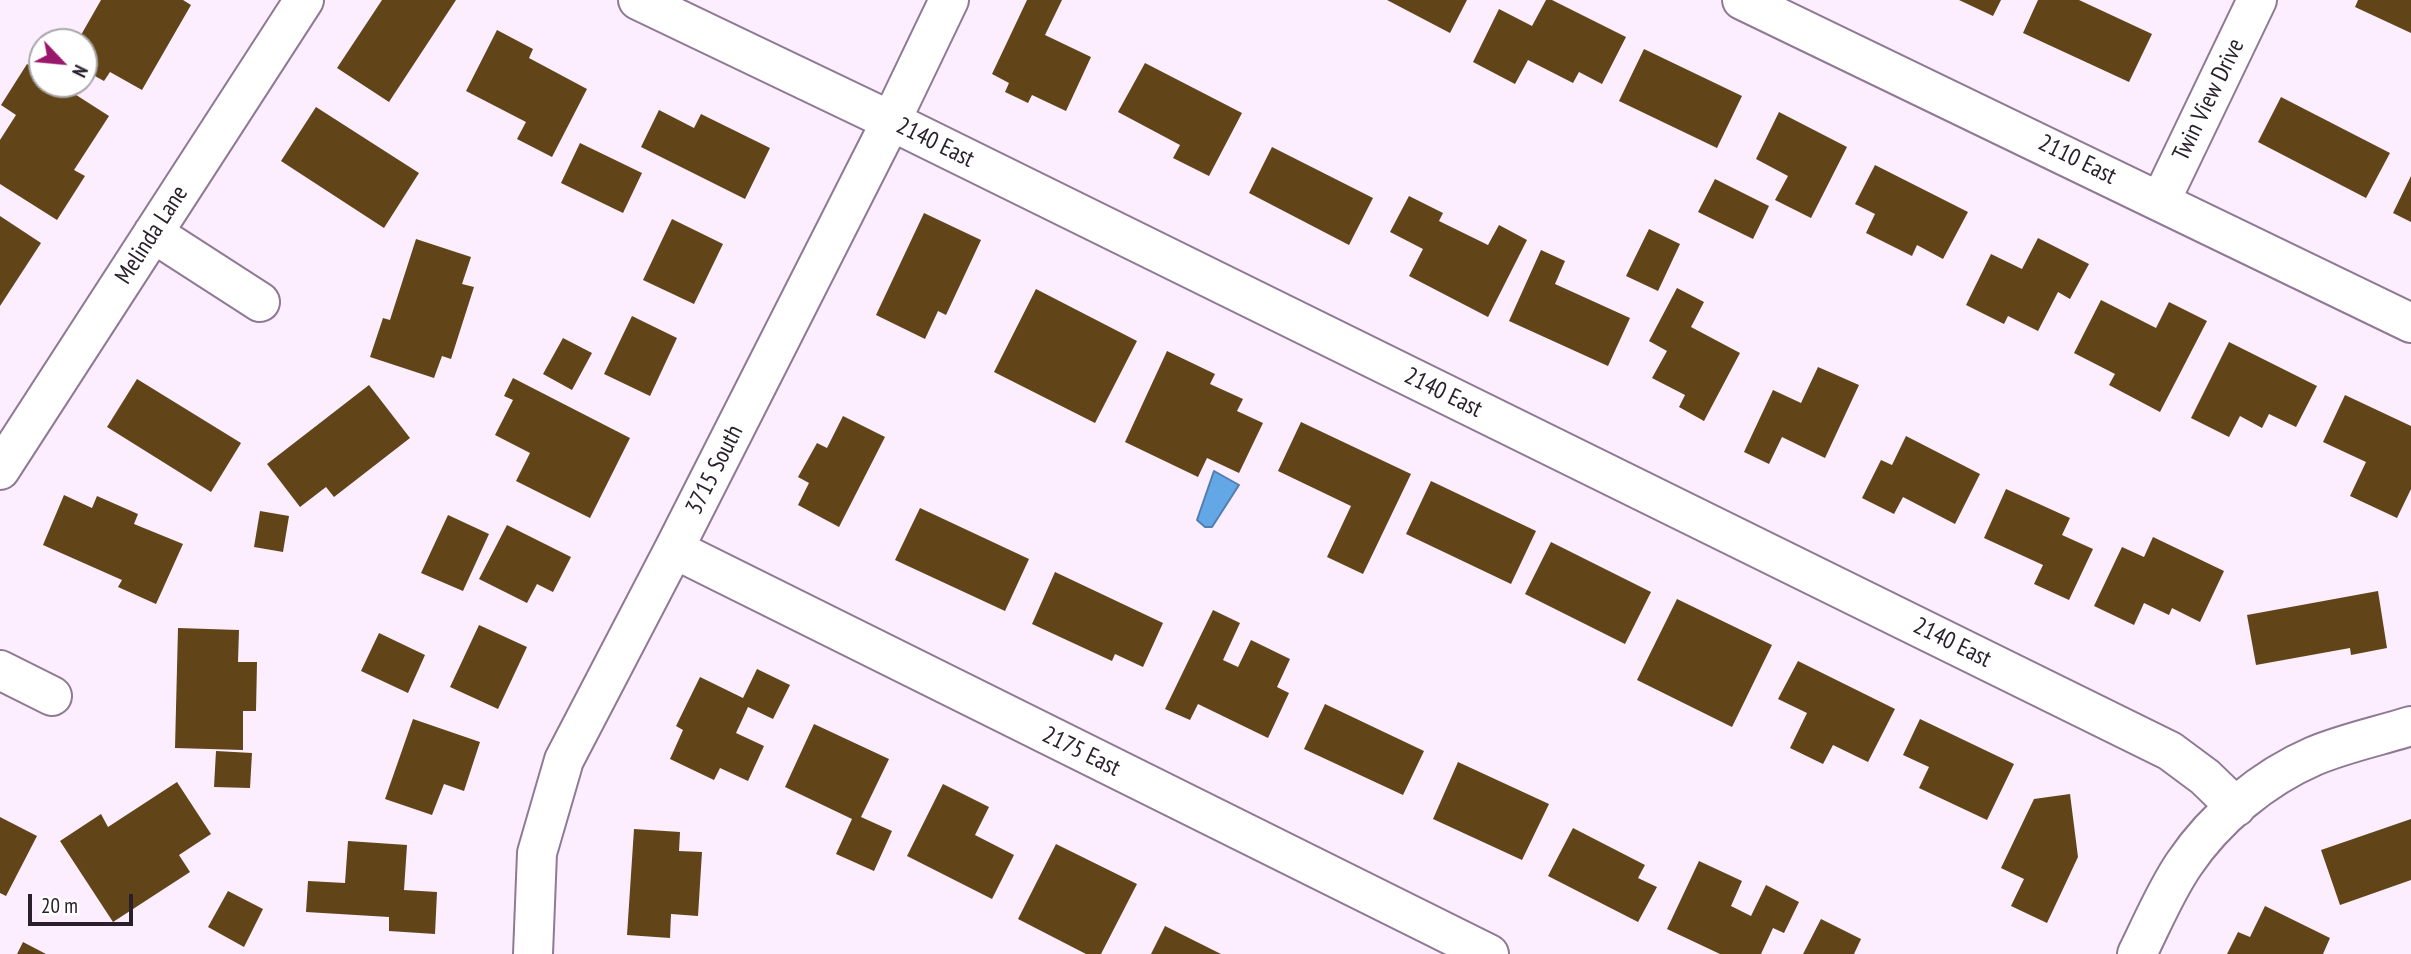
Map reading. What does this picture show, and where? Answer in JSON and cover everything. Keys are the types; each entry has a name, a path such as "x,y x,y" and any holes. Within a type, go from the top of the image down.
{"street":[{"name":"Melinda Lane","path":"0,470 304,0"},
{"name":"2140 East","path":"638,0 891,121 2170,751 2236,807"},
{"name":"3715 South","path":"533,954 537,853 564,760 891,121 949,0"},
{"name":"2110 East","path":"1742,0 2411,323"},
{"name":"Twin View Drive","path":"2161,200 2257,0"},
{"path":"153,233 260,302"},
{"name":"2175 East","path":"674,549 1489,954"},
{"path":"0,670 52,696"},
{"path":"2137,954 2184,864 2201,842 2236,807 2275,778 2317,755 2411,726"}],"water":[{"path":"1214,471 1239,485 1212,527 1205,527 1197,520"}],"building":[{"path":"101,0 183,0 191,5 142,90 110,72 104,81 98,78 98,28 85,28"},
{"path":"382,0 456,0 389,102 337,68"},
{"path":"1027,0 1062,0 1045,35 1091,57 1066,111 1032,95 1028,103 1005,92 1009,83 992,74"},
{"path":"1387,0 1467,0 1450,33"},
{"path":"1546,0 1552,0 1626,37 1602,84 1579,72 1573,83 1528,60 1515,84 1473,62 1499,9 1532,26"},
{"path":"1959,0 2001,0 1993,16"},
{"path":"2038,0 2079,0 2152,34 2129,82 2023,33"},
{"path":"2358,0 2411,0 2411,33 2355,7"},
{"path":"497,30 533,49 529,58 587,89 552,157 517,139 526,122 466,91"},
{"path":"1644,49 1742,96 1717,148 1619,101"},
{"path":"1145,63 1242,113 1209,176 1173,158 1180,145 1118,112"},
{"path":"27,64 28,98 81,98 109,116 74,170 85,176 57,220 0,184 0,140 16,115 1,105"},
{"path":"2281,97 2390,153 2366,198 2258,142"},
{"path":"316,107 419,173 384,228 281,161"},
{"path":"659,110 694,128 701,114 770,148 745,199 641,147"},
{"path":"1779,112 1847,147 1811,218 1775,200 1788,176 1756,159"},
{"path":"580,143 642,173 623,213 561,183"},
{"path":"1272,147 1373,198 1349,245 1249,193"},
{"path":"1875,165 1968,212 1943,259 1917,245 1912,256 1866,233 1875,214 1855,204"},
{"path":"2411,176 2411,222 2393,213"},
{"path":"1715,179 1769,206 1753,239 1698,212"},
{"path":"1409,196 1443,213 1439,221 1488,245 1499,225 1527,240 1488,317 1409,276 1423,249 1390,232"},
{"path":"924,213 981,240 946,315 938,311 925,339 876,315"},
{"path":"0,216 41,243 0,306"},
{"path":"672,219 723,244 694,304 643,280"},
{"path":"1649,229 1680,244 1658,291 1626,276"},
{"path":"2038,238 2089,264 2070,299 2058,292 2038,331 2008,316 2004,324 1966,305 1991,254 2022,269"},
{"path":"416,239 471,257 462,284 474,287 451,359 442,356 434,378 370,357 383,318 390,320"},
{"path":"1541,250 1565,261 1555,284 1630,318 1608,366 1509,321"},
{"path":"1677,288 1704,302 1691,327 1740,353 1704,421 1679,407 1685,395 1652,378 1667,351 1649,341"},
{"path":"1036,289 1137,341 1095,423 994,372"},
{"path":"2101,300 2156,328 2169,302 2207,321 2160,412 2109,385 2115,374 2074,353"},
{"path":"632,316 677,338 650,396 604,374"},
{"path":"563,338 592,353 572,390 543,374"},
{"path":"2229,342 2317,386 2296,427 2269,414 2262,428 2240,416 2229,437 2191,418"},
{"path":"1167,351 1215,374 1210,384 1243,399 1237,411 1263,423 1239,473 1207,458 1198,477 1125,442"},
{"path":"1818,367 1859,385 1825,458 1782,437 1769,464 1744,452 1773,390 1801,403"},
{"path":"513,378 630,438 590,518 516,481 530,453 495,435 513,400 504,396"},
{"path":"137,379 241,443 211,492 107,427"},
{"path":"369,385 410,438 334,497 326,487 300,507 267,464"},
{"path":"2345,395 2411,426 2411,489 2397,518 2350,496 2366,462 2323,442"},
{"path":"843,416 885,437 839,527 798,505 809,483 798,477 817,443 827,448"},
{"path":"1301,422 1411,474 1363,574 1327,557 1351,506 1278,471"},
{"path":"1906,436 1980,474 1955,524 1903,497 1894,514 1862,498 1881,460 1892,465"},
{"path":"1431,481 1536,531 1511,584 1406,534"},
{"path":"2006,489 2070,518 2062,535 2093,549 2069,600 2034,584 2043,565 1984,538"},
{"path":"64,495 92,508 97,496 138,514 134,524 183,544 156,604 118,587 122,580 43,545"},
{"path":"920,508 1029,559 1005,611 895,560"},
{"path":"260,511 289,516 283,552 254,547"},
{"path":"448,515 489,534 463,591 421,573"},
{"path":"507,525 571,557 553,592 537,584 527,603 479,579"},
{"path":"2153,537 2224,571 2200,622 2172,608 2169,615 2144,603 2134,625 2094,606 2122,547 2144,557"},
{"path":"1551,542 1651,592 1625,644 1525,594"},
{"path":"1055,572 1163,623 1143,667 1115,654 1112,661 1032,624"},
{"path":"2378,591 2387,648 2351,655 2350,648 2256,665 2247,615"},
{"path":"1677,599 1772,645 1732,727 1637,680"},
{"path":"1213,610 1240,623 1223,660 1238,667 1251,640 1290,659 1277,687 1289,693 1268,738 1198,704 1190,720 1165,709"},
{"path":"479,625 527,647 498,709 450,687"},
{"path":"178,628 239,630 238,662 257,662 256,711 243,711 243,750 175,748"},
{"path":"379,633 425,655 408,693 361,671"},
{"path":"1798,661 1895,709 1868,762 1833,745 1823,764 1790,748 1807,713 1778,699"},
{"path":"757,669 790,685 773,719 748,707 736,733 764,746 748,781 720,768 714,780 670,759 683,730 676,726 700,677 743,698"},
{"path":"1325,704 1424,751 1403,795 1304,749"},
{"path":"413,719 480,742 464,791 444,784 432,815 385,799"},
{"path":"1920,719 2014,764 1987,820 1919,788 1929,767 1903,755"},
{"path":"814,724 889,759 861,817 892,831 874,871 836,854 852,819 785,787"},
{"path":"216,751 252,753 250,788 214,787"},
{"path":"1458,762 1549,804 1522,860 1433,819"},
{"path":"177,782 211,834 179,855 190,872 113,922 60,841 101,814 108,827"},
{"path":"943,784 989,807 975,835 1014,855 992,899 907,856"},
{"path":"2070,794 2078,857 2047,923 2011,906 2024,879 2001,868 2034,799"},
{"path":"0,817 37,836 6,896 0,893"},
{"path":"2411,819 2411,880 2340,905 2321,850"},
{"path":"1573,828 1645,865 1638,878 1657,887 1638,922 1548,876"},
{"path":"634,829 680,832 679,851 702,852 698,916 671,914 670,938 627,935"},
{"path":"348,841 407,845 404,890 437,892 435,934 389,931 389,917 306,912 308,881 345,883"},
{"path":"1056,844 1137,884 1101,954 1086,954 1018,919"},
{"path":"1699,861 1742,881 1731,906 1751,916 1766,885 1799,902 1784,933 1773,928 1761,954 1720,954 1667,929"},
{"path":"228,891 263,909 244,947 208,927"},
{"path":"2265,906 2330,938 2323,954 2227,954 2238,932 2250,937"},
{"path":"1821,919 1861,939 1854,954 1803,954"},
{"path":"1165,926 1221,954 1151,954"},
{"path":"23,942 46,954 17,954"}]}
